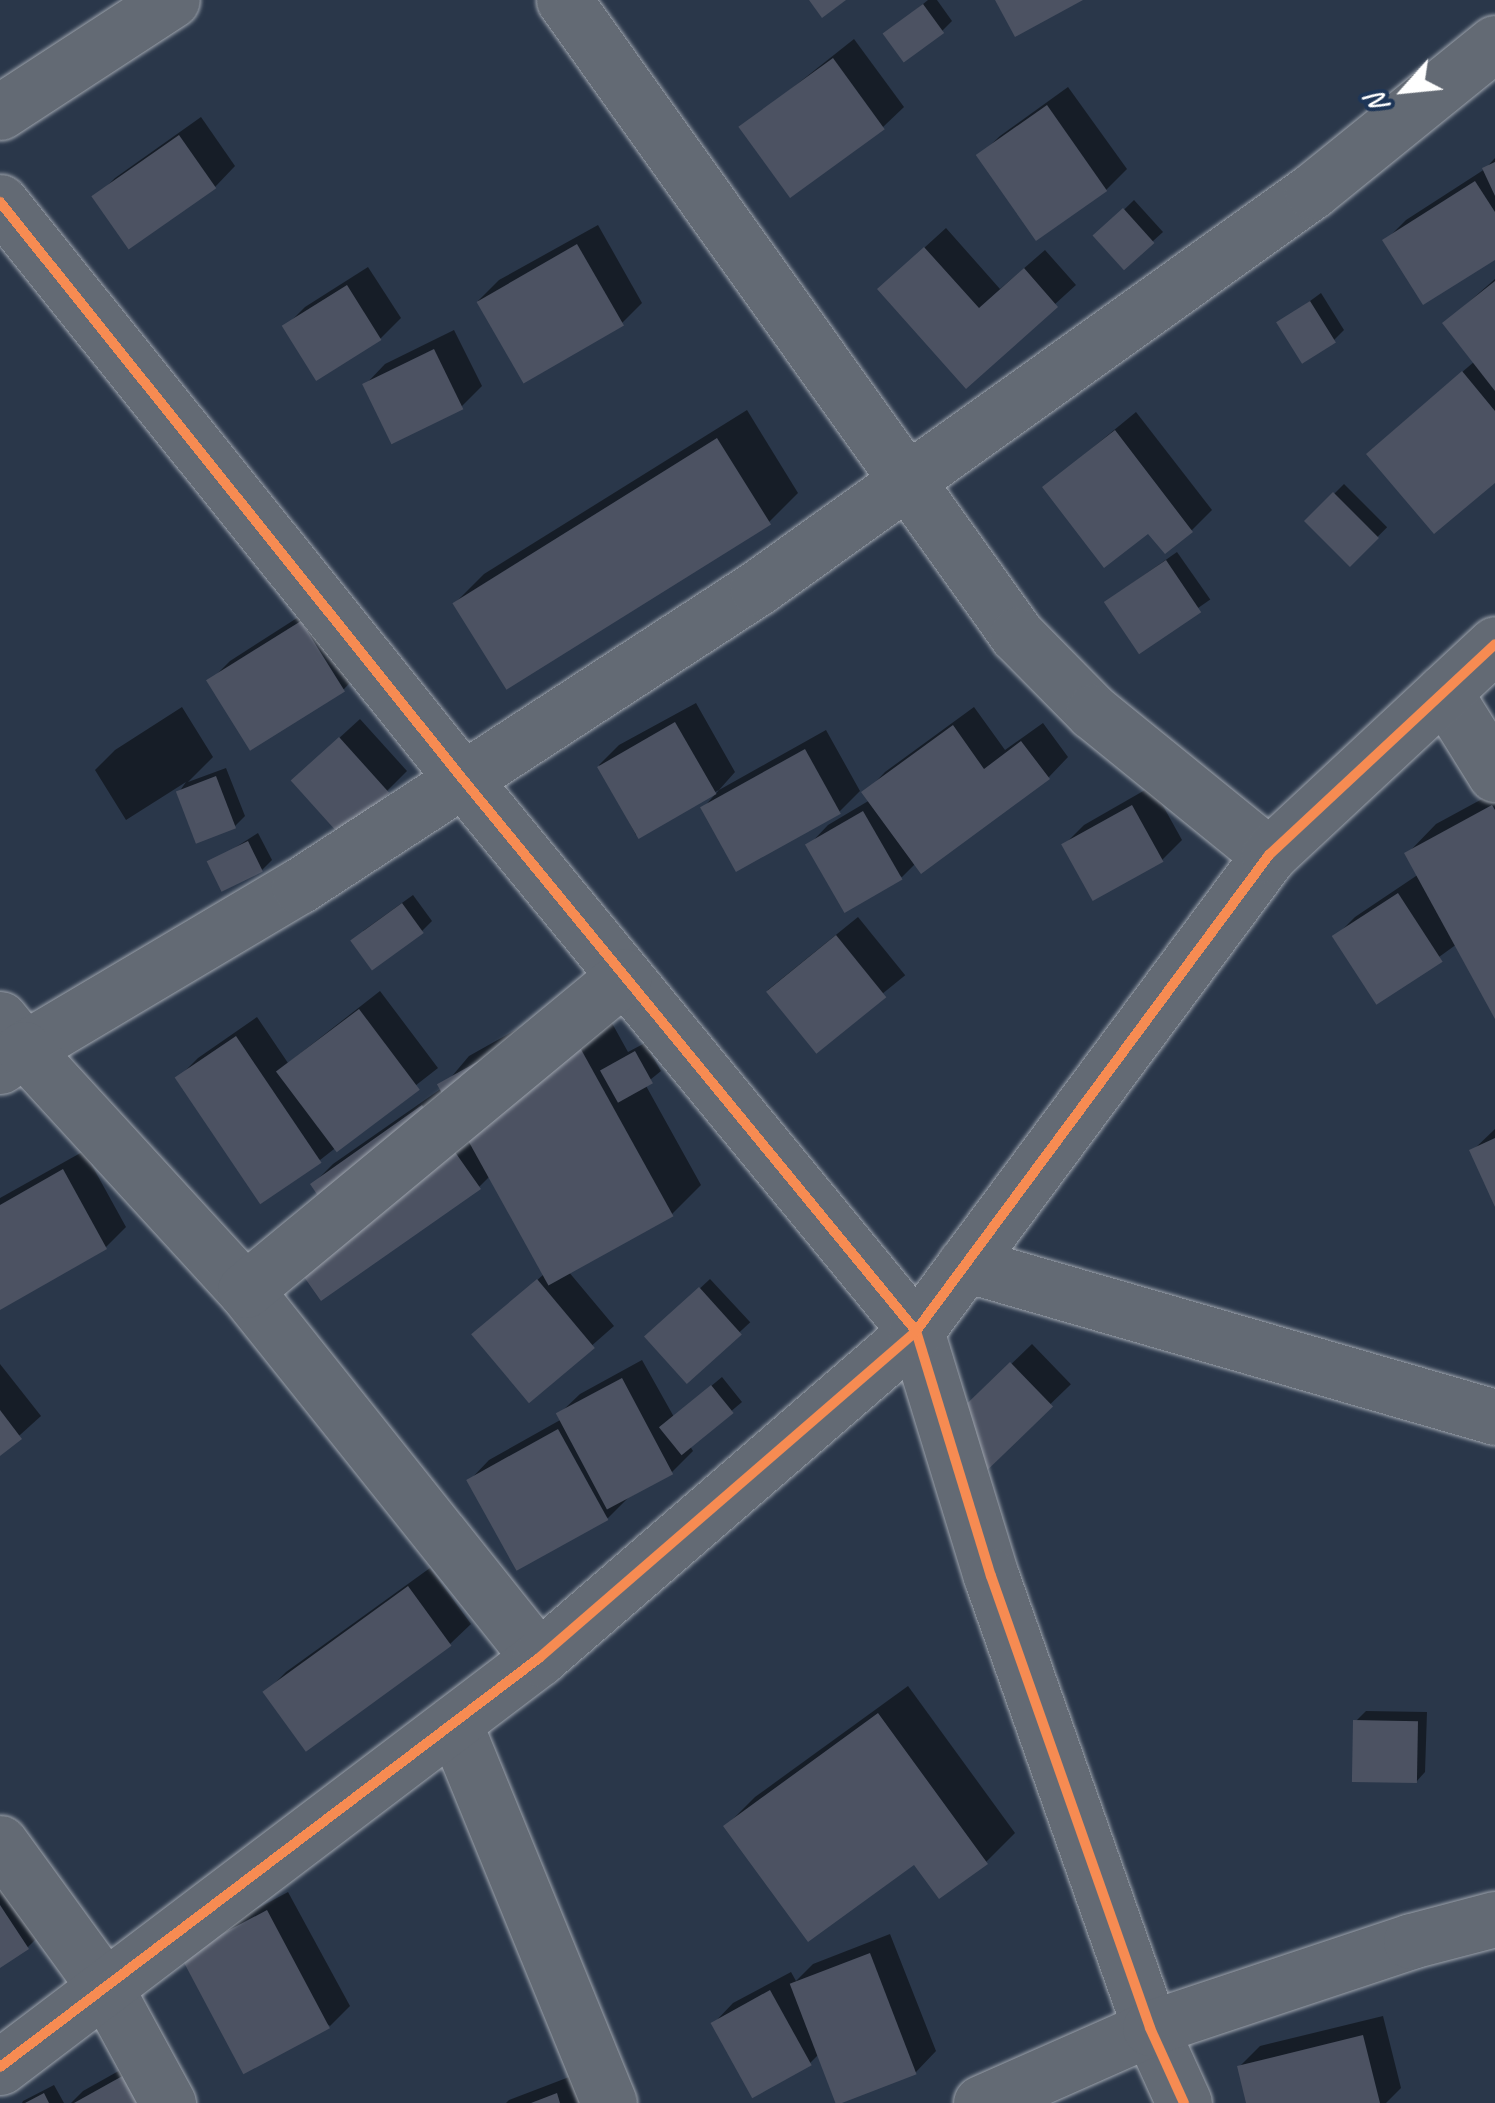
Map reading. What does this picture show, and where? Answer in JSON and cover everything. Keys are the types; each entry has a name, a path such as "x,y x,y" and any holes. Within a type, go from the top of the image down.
{"street":[{"path":"0,112 172,0"},
{"path":"564,0 906,482 1030,648 1092,712 1269,855"},
{"path":"539,1658 245,1290 8,1045 299,886 460,777 757,588 1312,191 1495,43"},
{"path":"0,202 460,777 916,1331 991,1576 1150,2028 1184,2103"},
{"path":"0,2067 539,1658 916,1331 1269,855 1495,644"},
{"path":"1444,692 1495,774"},
{"path":"245,1290 624,977"},
{"path":"965,1264 1495,1417"},
{"path":"454,1723 608,2103"},
{"path":"0,1843 106,1989 168,2103"},
{"path":"981,2103 1150,2028 1410,1941 1495,1919"}],"building":[{"path":"809,0 846,0 822,18"},
{"path":"995,0 1083,0 1015,37"},
{"path":"923,4 944,33 904,63 883,33"},
{"path":"833,58 885,129 790,198 738,127"},
{"path":"1047,105 1107,191 1036,241 976,155"},
{"path":"179,135 216,188 129,250 91,196"},
{"path":"1495,162 1495,196 1482,168"},
{"path":"1475,181 1495,212 1495,260 1423,305 1382,240"},
{"path":"1123,208 1154,243 1124,270 1093,235"},
{"path":"577,244 624,325 524,383 477,302"},
{"path":"924,247 979,308 1024,268 1058,307 966,389 877,289"},
{"path":"1495,281 1495,391 1442,323"},
{"path":"347,285 381,340 316,381 282,326"},
{"path":"1310,301 1336,343 1302,364 1276,322"},
{"path":"434,349 463,409 391,444 362,384"},
{"path":"1462,371 1495,411 1495,483 1434,534 1366,454"},
{"path":"1115,430 1193,532 1165,554 1148,534 1104,568 1042,487"},
{"path":"717,438 771,525 506,690 452,603"},
{"path":"1333,492 1379,538 1350,567 1304,521"},
{"path":"1166,560 1201,612 1139,654 1104,602"},
{"path":"301,621 345,691 250,751 206,680"},
{"path":"675,722 716,794 639,839 597,767"},
{"path":"953,725 984,769 1021,741 1050,779 921,874 861,792"},
{"path":"339,737 389,793 341,836 291,780"},
{"path":"805,749 841,814 736,872 700,807"},
{"path":"216,776 236,828 196,844 176,791"},
{"path":"1132,805 1164,862 1093,901 1061,844"},
{"path":"1492,805 1495,810 1495,1019 1404,853"},
{"path":"863,811 903,879 844,913 805,844"},
{"path":"248,841 263,872 222,892 207,861"},
{"path":"1398,893 1443,962 1376,1005 1332,936"},
{"path":"402,903 424,933 372,971 350,941"},
{"path":"836,935 886,997 816,1054 766,992"},
{"path":"359,1009 420,1090 337,1152 276,1072"},
{"path":"562,1015 674,1216 548,1285 437,1084"},
{"path":"236,1036 322,1163 260,1204 175,1077"},
{"path":"635,1051 653,1083 618,1103 600,1070"},
{"path":"422,1105 481,1189 321,1301 290,1257 337,1224 310,1184"},
{"path":"1495,1138 1495,1207 1469,1150"},
{"path":"63,1169 107,1249 0,1310 0,1205"},
{"path":"537,1279 595,1348 529,1403 471,1334"},
{"path":"699,1287 742,1335 687,1384 644,1337"},
{"path":"1010,1362 1053,1407 987,1471 944,1426"},
{"path":"622,1378 673,1474 607,1509 556,1413"},
{"path":"711,1385 734,1413 682,1455 659,1427"},
{"path":"0,1410 22,1439 0,1456"},
{"path":"558,1429 608,1520 517,1571 466,1480"},
{"path":"408,1586 451,1646 306,1752 262,1692"},
{"path":"878,1713 988,1864 939,1899 914,1865 808,1942 723,1826"},
{"path":"1353,1720 1418,1721 1417,1783 1352,1782"},
{"path":"0,1905 29,1949 0,1968"},
{"path":"267,1910 330,2028 243,2074 180,1956"},
{"path":"870,1953 917,2074 835,2103 790,1984"},
{"path":"770,1990 812,2065 752,2098 711,2023"},
{"path":"1363,2035 1380,2103 1246,2103 1237,2066"},
{"path":"126,2074 142,2103 74,2103"},
{"path":"44,2093 49,2103 25,2103"},
{"path":"557,2093 560,2103 531,2103"}],"cycle path":[{"path":"0,202 461,777 916,1331 991,1576 1150,2028 1184,2103"},
{"path":"0,2067 539,1658 916,1331 1269,855 1495,644"}]}
